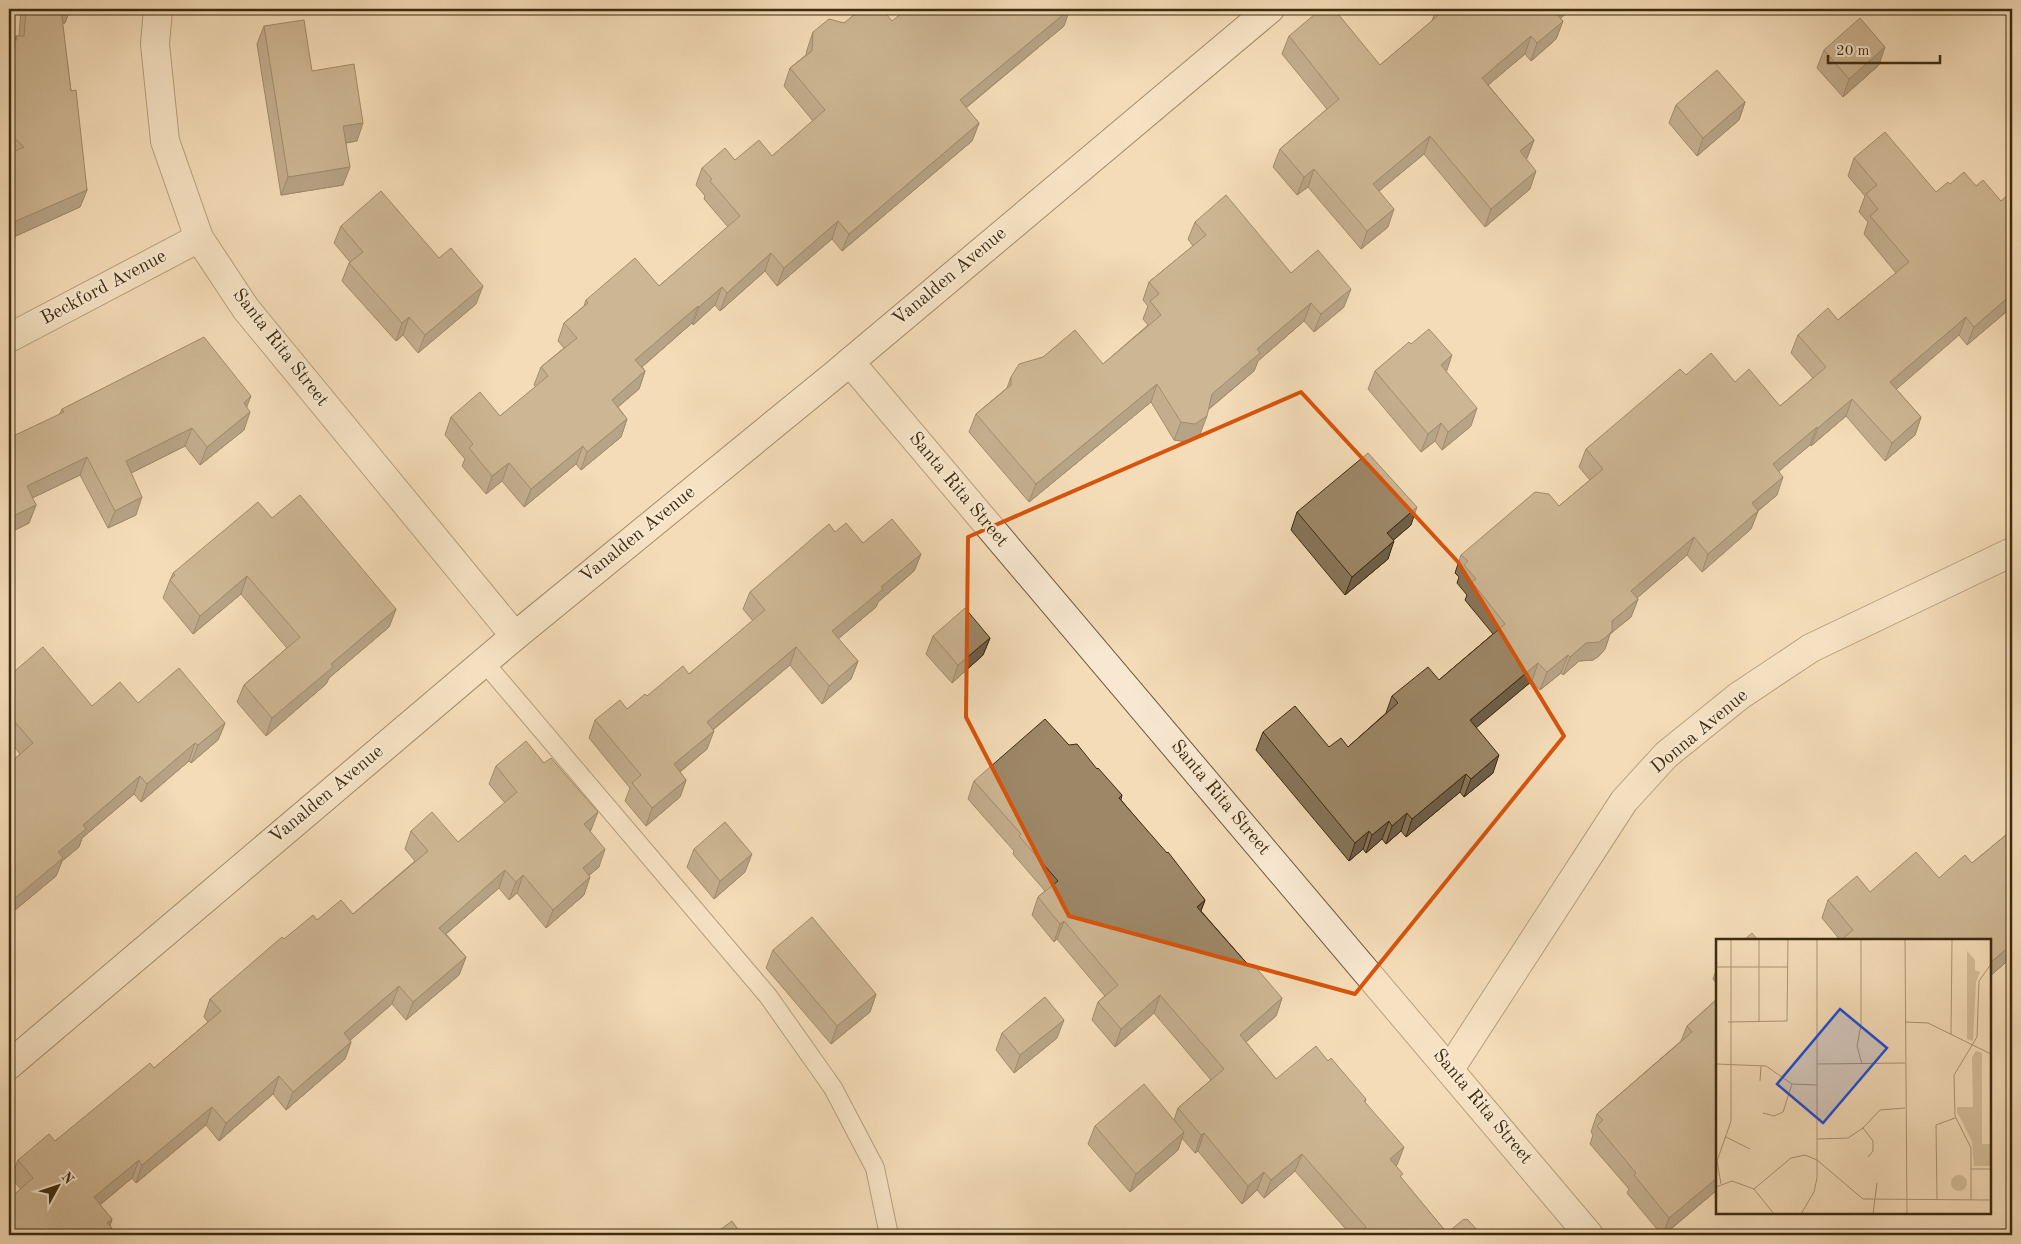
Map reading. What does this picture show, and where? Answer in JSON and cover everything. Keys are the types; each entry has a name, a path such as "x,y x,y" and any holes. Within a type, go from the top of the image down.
{"street":[{"name":"Santa Rita Street","path":"158,9 155,44 166,141 199,238 246,309 515,636"},
{"name":"Vanalden Avenue","path":"9,1064 515,636 850,362 1270,9"},
{"name":"Beckford Avenue","path":"9,338 199,238"},
{"name":"Santa Rita Street","path":"850,362 1589,1235"},
{"name":"Donna Avenue","path":"1450,1069 1624,802 1666,755 1739,696 1811,648 2012,552"}],"lane":[{"path":"484,662 768,996 828,1080 875,1168 889,1235"}],"highlighted area":[{"path":"1301,392 1458,562 1564,736 1355,994 1069,916 966,717 968,537"}],"building":[{"path":"26,9 61,9 71,91 76,90 87,190 9,224 9,154 24,147 9,133 9,39 17,40 16,36 24,36"},
{"path":"861,9 882,9 892,21 907,9 1070,9 960,100 979,123 849,234 838,221 784,268 771,253 727,293 722,287 635,360 645,371 612,400 627,419 587,452 583,446 531,489 509,463 492,476 469,448 473,444 451,417 480,392 500,416 548,376 541,367 577,338 564,323 588,303 586,300 635,258 659,286 740,216 710,181 712,179 702,168 725,148 735,160 759,140 772,156 825,110 790,68 812,51 813,32 829,19 844,23"},
{"path":"1321,9 1334,9 1380,65 1441,13 1437,9 1556,9 1554,11 1563,21 1560,24 1537,43 1531,36 1482,78 1534,140 1520,151 1536,171 1491,209 1430,136 1373,184 1394,209 1367,231 1314,169 1304,177 1280,149 1339,99 1289,36"},
{"path":"1860,18 1885,47 1849,79 1824,50"},
{"path":"304,20 312,71 354,64 363,123 343,126 350,167 288,177 264,26"},
{"path":"1717,70 1745,102 1703,138 1676,105"},
{"path":"1885,132 1936,192 1948,182 1950,184 1964,172 1976,186 1983,180 2001,201 2012,191 2012,294 1974,327 1966,317 1890,382 1921,417 1892,443 1852,399 1773,464 1783,477 1752,503 1758,511 1708,554 1694,537 1631,591 1638,599 1612,621 1612,631 1605,638 1599,642 1586,643 1570,657 1568,655 1547,672 1538,663 1470,720 1499,755 1471,779 1466,774 1412,819 1407,813 1392,826 1389,821 1372,835 1369,831 1355,843 1263,732 1295,706 1329,747 1341,738 1348,747 1398,703 1392,696 1428,667 1439,680 1505,624 1472,582 1476,579 1464,565 1468,561 1461,555 1535,492 1549,494 1559,506 1603,469 1586,449 1680,369 1686,375 1711,353 1735,382 1749,369 1780,406 1826,367 1798,335 1828,308 1838,320 1909,262 1870,216 1878,209 1866,194 1877,185 1854,158"},
{"path":"381,191 439,258 451,248 483,286 425,335 409,317 402,323 349,263 363,252 341,226"},
{"path":"1226,195 1291,273 1318,250 1351,289 1321,314 1311,303 1257,349 1260,353 1212,394 1207,416 1195,424 1181,422 1157,384 1036,484 976,414 1011,385 1011,377 1019,364 1043,357 1075,330 1103,364 1161,315 1150,301 1159,294 1149,282 1206,235 1195,222"},
{"path":"1429,329 1452,355 1441,365 1477,408 1448,432 1441,423 1428,434 1375,371 1409,342 1411,344"},
{"path":"204,337 251,396 244,403 250,412 207,447 192,428 126,461 142,497 115,511 87,457 27,486 36,505 9,518 9,438 64,412 62,409"},
{"path":"1368,453 1417,507 1387,533 1394,541 1352,577 1297,512"},
{"path":"300,495 396,609 331,664 333,667 272,718 244,685 300,637 247,576 200,616 170,580 175,575 173,573 258,502 272,518"},
{"path":"892,519 921,554 881,587 883,589 832,631 858,661 829,686 796,647 707,722 714,731 674,764 686,780 652,808 632,783 641,775 595,720 620,700 627,709 645,694 647,696 683,666 689,674 765,610 750,592 829,524 835,532 846,523 863,543"},
{"path":"965,608 990,638 958,665 933,636"},
{"path":"43,647 92,706 120,682 138,703 179,668 225,723 198,745 195,743 147,784 140,776 83,825 86,829 58,852 63,858 9,903 9,764 33,743 9,715 9,676"},
{"path":"1045,719 1069,745 1077,744 1097,769 1122,795 1119,798 1168,852 1205,900 1197,907 1250,967 1253,964 1282,998 1240,1035 1276,1079 1316,1046 1328,1061 1331,1058 1366,1099 1364,1101 1404,1147 1390,1159 1403,1174 1400,1176 1447,1233 1464,1219 1467,1219 1482,1235 1357,1235 1366,1227 1302,1154 1271,1180 1264,1172 1248,1186 1204,1133 1201,1135 1178,1108 1224,1069 1160,995 1121,1029 1098,1002 1118,985 1064,921 1060,924 1038,897 1058,881 1019,836 1021,834 974,781"},
{"path":"526,741 544,763 551,758 598,812 584,824 605,849 583,868 590,877 553,910 523,875 516,882 505,870 439,928 466,957 413,1002 399,986 344,1033 351,1042 293,1092 279,1076 226,1123 212,1107 142,1165 139,1160 94,1197 112,1219 107,1223 112,1228 103,1235 9,1235 9,1199 33,1178 18,1160 49,1134 55,1141 150,1063 154,1068 221,1011 210,999 282,937 284,939 313,915 317,920 341,900 353,914 428,851 411,831 432,812 458,842 517,792 496,766"},
{"path":"725,822 752,854 720,881 694,849"},
{"path":"2012,830 2012,944 1991,962 1991,939 1842,939 1853,930 1828,900 1857,876 1870,892 1916,852 1939,878 1965,855 1972,863"},
{"path":"812,917 876,994 837,1026 773,950"},
{"path":"1752,933 1757,939 1745,939"},
{"path":"1045,997 1064,1020 1020,1055 1002,1033"},
{"path":"1716,1000 1716,1179 1669,1218 1634,1175 1636,1173 1597,1126 1603,1120 1597,1114 1692,1032 1687,1026"},
{"path":"1144,1084 1184,1132 1136,1174 1095,1126"},
{"path":"732,1221 742,1235 713,1235"}]}
